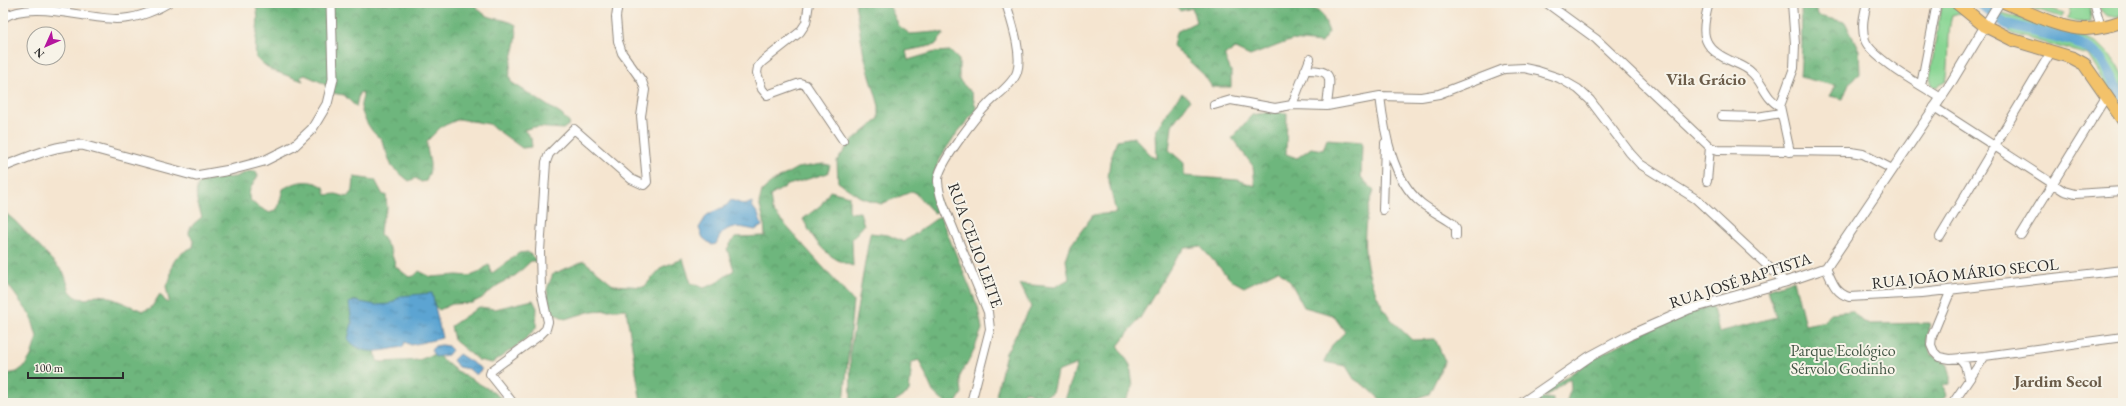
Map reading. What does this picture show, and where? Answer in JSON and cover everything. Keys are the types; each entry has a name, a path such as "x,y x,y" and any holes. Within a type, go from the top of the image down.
{"main road":[{"path":"1957,3 1986,24 2013,40 2073,58 2084,64 2123,120"},
{"path":"2006,3 2065,26 2085,29 2101,27 2123,21"}],"street":[{"path":"3,18 20,6 39,3 117,19 140,16 168,3"},
{"path":"3,167 59,147 82,145 196,176 230,170 264,161 294,146 312,129 327,104 333,79 331,3"},
{"path":"513,403 490,374 491,371 540,335 546,329 548,322 541,290 540,252 546,158 570,131 574,129 630,179 640,184 647,182 641,116 645,90 642,81 622,53 618,41 616,17 618,3"},
{"path":"809,3 806,23 800,32 762,62 757,73 762,89 767,95 800,83 806,85 843,140"},
{"name":"RUA CELIO LEITE","path":"971,403 990,329 988,312 944,204 938,180 939,171 964,134 980,112 1012,80 1017,71 1018,60 1013,28 1006,3"},
{"path":"1709,3 1704,22 1704,33 1708,45 1719,56 1745,67 1752,72 1771,100 1781,110"},
{"path":"1867,3 1862,27 1865,41 1872,50 1892,66 1941,98"},
{"path":"1921,86 1937,3"},
{"path":"2094,3 2101,27"},
{"path":"1548,4 1596,40 1710,147 1718,150 1851,152 1863,154 1892,169"},
{"path":"1790,152 1781,110 1794,68 1795,44 1791,4"},
{"name":"RUA JOSÉ BAPTISTA","path":"1522,403 1589,356 1630,335 1689,309 1785,282 1826,268 1941,98 1997,7"},
{"path":"1940,237 2051,52"},
{"path":"1292,105 1310,59"},
{"path":"1214,105 1231,100 1264,108 1292,105 1327,106 1380,96 1421,96 1439,94 1482,76 1504,69 1524,68 1559,78 1578,89 1590,100 1640,164 1696,199 1785,282"},
{"path":"1305,70 1321,69 1327,72 1329,78 1327,106"},
{"path":"1380,96 1385,136 1383,210"},
{"path":"2021,235 2106,97"},
{"path":"1934,107 2052,185 2075,194 2123,191"},
{"path":"1722,116 1757,117 1781,110"},
{"path":"1385,136 1394,163 1408,188 1420,202 1452,223 1456,228 1456,236"},
{"path":"1707,181 1710,147"},
{"name":"RUA JOÃO MÁRIO SECOL","path":"1826,268 1836,290 1841,295 1849,297 1950,290 2123,270"},
{"path":"1950,290 1932,336 1931,345 1934,352 1940,357 1960,358 1985,356 2123,337"},
{"path":"1953,403 1968,378 1985,356"},
{"path":"1960,358 1965,365 1968,378"}],"green space":[{"path":"255,3 474,3 483,13 488,16 516,25 517,33 510,70 511,82 562,115 570,124 563,129 533,127 524,130 531,138 532,147 522,148 489,124 459,119 441,127 427,141 430,170 426,181 421,182 416,178 409,181 392,167 381,138 371,130 361,107 363,96 362,92 359,93 356,107 344,95 332,93 323,83 305,75 300,77 303,81 271,70 256,58 255,51 258,17"},
{"path":"855,3 888,3 899,26 910,34 936,32 944,34 935,45 906,51 908,60 935,52 950,51 959,60 959,80 971,92 977,110 953,139 938,163 934,180 935,190 941,210 934,213 913,191 881,204 860,197 838,182 837,161 849,144 879,119 879,106 864,55"},
{"path":"1180,3 1307,3 1322,14 1329,32 1321,43 1292,40 1250,56 1235,49 1224,55 1231,71 1231,87 1212,87 1204,75 1173,46 1176,32 1196,22 1192,8 1180,11 1176,5"},
{"path":"1801,3 1816,3 1818,16 1845,22 1859,50 1860,74 1849,83 1843,99 1830,96 1836,86 1800,77 1802,45"},
{"path":"1950,3 1963,12 1952,15 1949,32 1946,82 1936,87 1932,85 1930,77 1940,11 1943,6"},
{"path":"2016,3 2039,3 2039,5 2064,13 2061,17"},
{"path":"2071,3 2090,3 2091,21 2076,22 2068,18"},
{"path":"2099,3 2123,3 2123,15 2106,15 2098,7"},
{"path":"1999,12 2076,34 2097,42 2114,59 2123,76 2123,108 2115,99 2088,55 2013,34 2008,30"},
{"path":"1182,93 1190,100 1172,125 1169,150 1184,163 1184,176 1238,180 1255,186 1253,166 1232,138 1252,115 1270,112 1287,113 1286,154 1297,158 1311,148 1323,150 1327,139 1362,142 1361,177 1374,191 1366,223 1365,254 1368,270 1379,300 1396,325 1412,340 1435,339 1445,361 1429,394 1401,403 1381,400 1368,388 1354,379 1346,366 1324,362 1333,344 1345,332 1333,315 1304,307 1291,283 1278,270 1244,287 1231,280 1200,246 1186,248 1178,255 1140,318 1118,346 1130,365 1133,387 1124,403 1064,403 1077,364 1057,372 1052,393 1039,398 1026,391 1008,401 996,396 1006,353 1031,307 1020,284 1055,287 1069,279 1066,260 1071,245 1093,215 1116,213 1108,178 1110,161 1117,140 1134,137 1150,154 1157,159 1156,131 1168,110"},
{"path":"823,164 830,165 828,173 788,185 770,196 772,210 853,301 844,403 641,403 626,309 592,311 565,319 550,311 547,289 553,274 584,261 614,285 644,287 662,267 683,259 691,283 704,288 716,283 734,270 727,249 735,237 765,236 764,221 759,203 762,191 772,182 797,168"},
{"path":"256,171 258,176 250,190 250,199 252,202 270,213 278,208 283,189 298,182 313,182 324,187 326,195 336,194 347,197 353,190 354,177 375,180 383,195 386,195 387,209 381,223 380,234 390,249 396,267 409,277 414,276 419,271 431,277 457,275 470,276 478,273 488,265 490,266 491,274 519,253 528,252 537,261 531,261 516,275 498,285 482,298 472,303 452,304 439,310 435,306 412,313 375,350 377,361 382,362 419,360 432,355 437,355 454,369 490,390 508,403 3,403 3,373 7,374 17,372 25,366 31,356 37,337 31,316 3,278 3,211 16,222 64,273 70,291 77,298 87,299 96,295 106,296 143,311 151,308 160,294 167,303 169,301 166,286 170,279 173,262 181,254 193,247 194,241 189,234 189,231 193,224 202,217 196,194 201,180 235,177 247,172"},
{"path":"830,191 849,196 849,213 860,212 864,225 852,239 853,266 836,259 823,249 812,236 803,219 821,205"},
{"path":"940,216 978,307 982,329 972,355 960,376 962,393 956,403 945,403 933,392 919,360 912,362 909,392 893,403 851,403 850,351 870,233 888,235 904,242"},
{"name":"Parque Ecológico Sérvolo Godinho","path":"1794,280 1805,325 1825,321 1830,313 1852,311 1862,321 1870,324 1930,323 1926,340 1931,354 1947,362 1950,373 1950,384 1943,385 1946,395 1939,403 1566,403 1571,388 1570,378 1547,396 1543,394 1583,366 1624,342 1667,322 1712,305 1719,332 1776,317 1768,289"},
{"path":"533,300 537,308 536,328 524,341 492,363 478,360 454,340 451,326 479,307 495,309"},
{"path":"1538,397 1553,399 1553,403 1531,403"}],"water":[{"path":"731,200 745,205 752,202 752,206 758,214 762,226 755,230 737,227 727,229 719,237 716,244 712,245 703,238 699,228 707,215 727,205"},
{"path":"432,293 442,338 411,345 405,342 403,347 380,351 366,351 360,349 348,339 352,323 349,303 354,301 376,305 390,304 401,296"},
{"path":"435,346 448,346 452,350 448,355 435,357 431,350"},
{"path":"459,354 482,369 476,375 469,369 458,367 453,360"}],"waterway":[{"path":"1980,3 2007,24 2066,39 2087,47 2095,53 2103,63 2123,97"}],"district":[{"name":"Vila Grácio","path":"1706,79"},
{"name":"Jardim Secol","path":"2058,381"}]}
